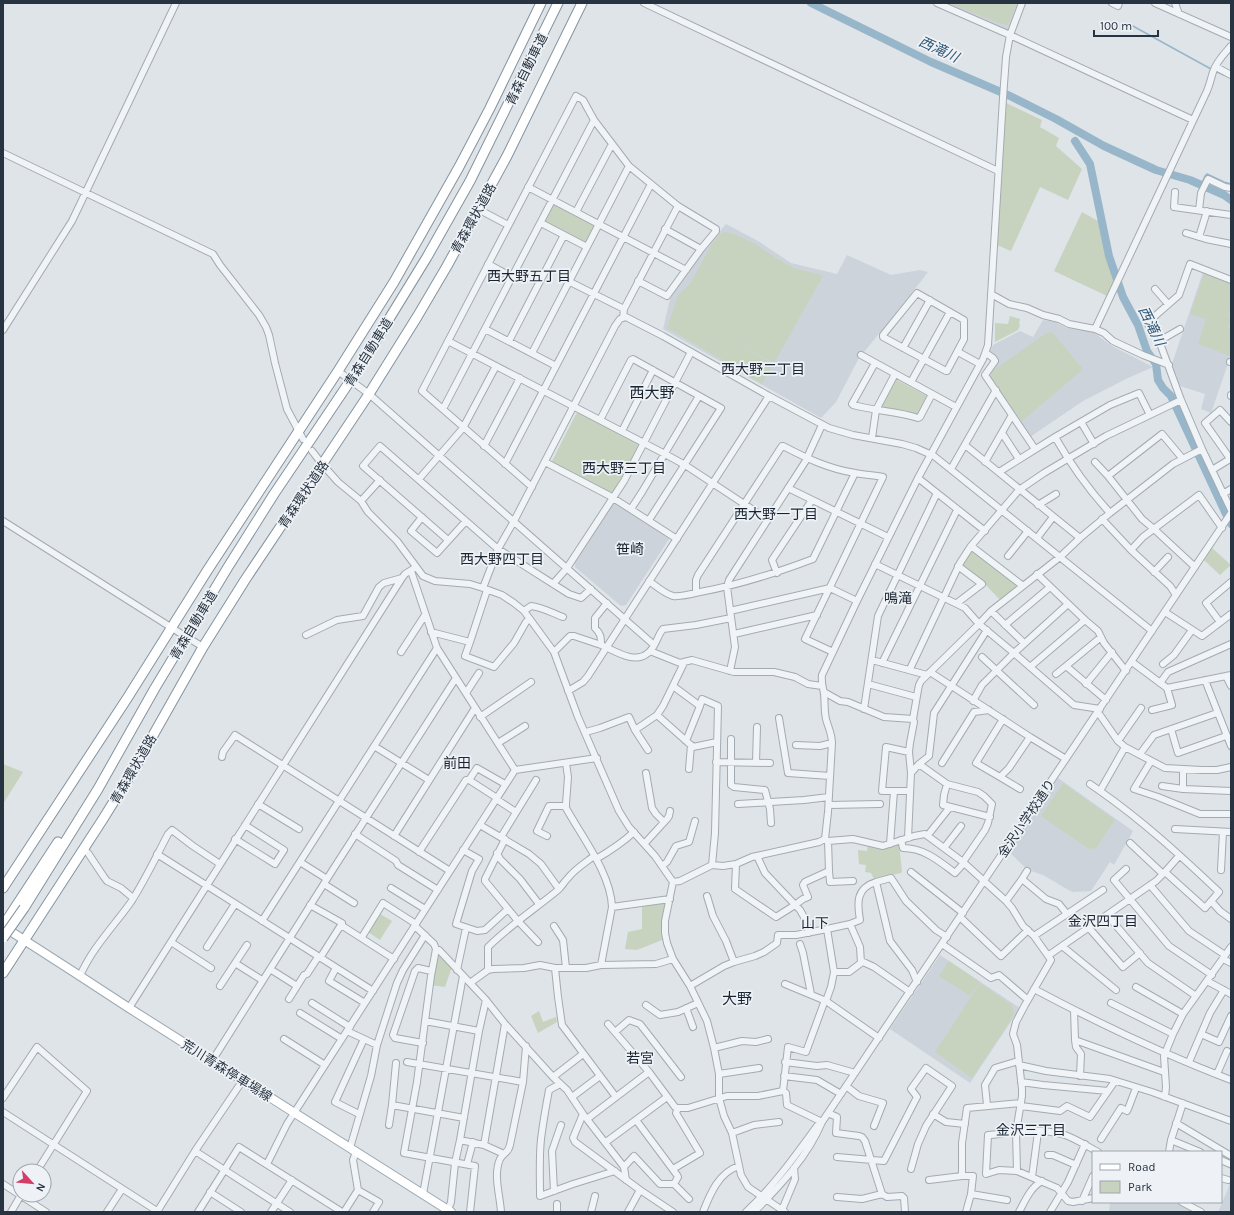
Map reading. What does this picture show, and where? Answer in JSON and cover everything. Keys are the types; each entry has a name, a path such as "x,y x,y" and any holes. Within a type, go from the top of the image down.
{"highway":[{"path":"3,888 176,630 207,571 301,435 338,371 398,275 459,167 490,108 541,3"},
{"name":"青森自動車道","path":"3,938 20,909 98,789 155,688 228,567 274,494 362,362 427,257 470,180 558,3"},
{"name":"青森環状道路","path":"3,973 134,769 203,646 245,580 369,394 421,311 507,156 582,3"},
{"path":"3,942 20,909"},
{"name":"青森自動車道","path":"4,925 20,909"}],"main road":[{"name":"荒川青森停車場線","path":"4,925 24,941 450,1211"}],"street":[{"path":"3,330 72,221 176,3"},
{"path":"644,3 998,170"},
{"path":"937,3 1010,35 1193,120"},
{"path":"853,881 830,882 827,840 832,737 826,719 822,675 888,537 930,454 986,353 989,336 1006,57 1010,35 1022,3"},
{"path":"1112,3 1118,6 1119,3"},
{"path":"1154,3 1231,37"},
{"path":"1175,3 1179,14"},
{"path":"1095,329 1207,91 1213,72 1231,46"},
{"path":"1216,67 1231,74"},
{"path":"532,487 422,391 576,96 583,100 594,120 629,166 678,206 716,229 667,296 638,281"},
{"path":"443,409 594,120"},
{"path":"576,212 612,144"},
{"path":"3,154 213,254 220,266 259,315 266,327 287,409 301,435"},
{"path":"532,353 629,166"},
{"path":"1199,210 1201,193 1208,179 1225,187 1231,188"},
{"path":"505,464 651,184"},
{"path":"528,187 686,270"},
{"path":"1175,192 1174,207 1231,215"},
{"path":"623,318 624,310 638,281 678,206"},
{"path":"478,209 508,225"},
{"path":"1199,237 1207,211"},
{"path":"541,223 587,247"},
{"path":"665,229 701,248"},
{"path":"1186,233 1231,244"},
{"path":"509,341 564,235"},
{"path":"488,264 512,277"},
{"path":"1231,280 1190,264 1179,295 1147,323 1158,334 1161,340 1161,346 1169,365 1177,402 1199,450 1212,470 1231,512"},
{"path":"570,282 624,310"},
{"path":"1155,289 1168,304"},
{"path":"991,292 1009,304 1027,308 1069,324 1095,329 1104,333 1113,341 1169,365"},
{"path":"916,294 930,300 950,312 964,319 964,339 946,372 883,338 883,335 916,294"},
{"path":"903,348 930,300"},
{"path":"911,382 950,312"},
{"path":"529,619 514,643 494,667 465,656 498,549 532,487 618,320 628,318 822,425 844,433 902,444 930,454 1028,530 1152,631"},
{"path":"485,329 556,366"},
{"path":"1161,340 1180,329"},
{"path":"448,341 685,465 767,519"},
{"path":"553,584 567,568 614,498 691,352"},
{"path":"958,352 980,364"},
{"path":"986,353 995,361 985,375 1035,449"},
{"path":"862,355 956,407"},
{"path":"600,420 631,360 633,359 721,408 649,520"},
{"path":"875,362 852,404 853,405 920,417 932,394"},
{"path":"419,479 463,428 496,366"},
{"path":"622,431 653,370"},
{"path":"338,371 369,394 654,645"},
{"path":"872,438 876,410 895,374"},
{"path":"484,446 520,378"},
{"path":"951,469 996,390"},
{"path":"999,472 1110,405 1139,392 1150,415"},
{"path":"631,509 699,396"},
{"path":"568,691 583,682 588,676 604,646 625,619 769,396"},
{"path":"910,669 958,566 971,546 1019,490 1106,436 1177,402"},
{"path":"1212,470 1230,459 1205,422 1220,410 1231,422"},
{"path":"985,462 1012,415"},
{"path":"1081,422 1094,444"},
{"path":"730,671 735,647 727,587 730,577 807,458 822,425"},
{"path":"1002,433 1019,459"},
{"path":"1108,476 1162,434 1182,458"},
{"path":"1055,437 1067,459 1086,485 1110,513"},
{"path":"965,445 1080,538"},
{"path":"448,540 363,466 380,446 498,549 569,594 581,598 591,589"},
{"path":"696,593 697,578 782,446 825,466 855,473 883,477 805,639 833,652"},
{"path":"908,838 911,774 909,752 919,685 991,611 1060,557 1102,519 1173,464 1199,450"},
{"path":"312,451 338,482 361,501 368,512 402,547 414,569 425,615 437,648 515,770"},
{"path":"545,462 614,498 677,538"},
{"path":"1095,462 1142,519 1195,567"},
{"path":"649,581 671,596 678,596 727,587 777,573 813,559 855,473"},
{"path":"918,478 985,531"},
{"path":"361,501 380,480"},
{"path":"788,488 888,537"},
{"path":"1223,494 1231,489"},
{"path":"864,709 878,616 937,493"},
{"path":"1038,505 1056,494"},
{"path":"1131,550 1143,537 1199,495 1222,528"},
{"path":"777,573 772,560 812,500"},
{"path":"882,663 957,510"},
{"name":"金沢小学校通り","path":"754,1212 822,1122 1222,528 1231,512"},
{"path":"422,517 411,531 437,554 466,520"},
{"path":"1037,538 1053,517"},
{"path":"1102,519 1131,550 1170,586 1176,595"},
{"path":"3,521 176,630"},
{"path":"1008,556 1028,530"},
{"path":"971,546 1023,586"},
{"path":"1154,572 1168,557"},
{"path":"875,564 965,608 979,624 1074,705 1098,711 1118,741 1125,747 1165,768 1217,770 1231,767"},
{"path":"957,603 982,584 958,566"},
{"path":"129,1008 402,578 405,574 414,569"},
{"path":"414,569 423,576 435,581 470,584 502,595 524,612 554,652 578,717 586,732 618,811 673,882 665,921 665,933 669,951 690,986 705,1017 714,1048 719,1074 719,1098 724,1116 732,1133 741,1175 746,1185 750,1189 784,1211 794,1179 794,1168"},
{"path":"1037,574 1098,631 1126,671"},
{"path":"306,635 337,620 363,616 379,587 384,583 402,578"},
{"path":"1220,622 1206,603 1231,582"},
{"path":"1005,625 1050,587"},
{"path":"730,611 830,588 857,601"},
{"path":"604,646 600,632 595,628 595,618 607,603"},
{"path":"973,701 982,685 1024,643 1068,604"},
{"path":"524,612 531,606 563,617"},
{"path":"991,611 1024,643"},
{"path":"1165,612 1202,636 1231,614"},
{"path":"401,652 425,615"},
{"path":"734,634 817,615"},
{"path":"554,652 570,636 574,636 604,646 621,654 632,657 643,656 650,651 663,629 696,625 731,618"},
{"path":"1030,667 1085,620"},
{"path":"911,774 919,764 929,756 934,713 986,630"},
{"path":"1163,664 1174,655 1192,630"},
{"path":"431,632 470,642"},
{"path":"1056,674 1101,636"},
{"path":"190,639 203,646"},
{"path":"1160,683 1168,672 1231,644"},
{"path":"262,921 437,648"},
{"path":"650,651 680,663 692,660 734,672 774,672 795,677 808,684 823,689 840,701 848,702 884,717 913,719"},
{"path":"1086,684 1112,652"},
{"path":"982,656 1034,705"},
{"path":"872,660 929,674 951,686 1066,759"},
{"path":"1132,662 1167,688 1172,705 1152,710"},
{"path":"635,730 657,715 684,663"},
{"path":"1066,666 1106,700"},
{"path":"466,693 478,673"},
{"path":"1167,688 1229,675 1231,686"},
{"path":"212,1061 325,881 456,678"},
{"path":"1205,680 1231,746"},
{"path":"480,717 531,682"},
{"path":"868,684 916,697"},
{"path":"673,686 700,706"},
{"path":"688,769 689,743 702,699 718,706 715,833 712,865"},
{"path":"394,836 475,708"},
{"path":"1118,741 1141,708"},
{"path":"942,763 974,712 989,710"},
{"path":"1140,754 1154,735 1217,713"},
{"path":"657,715 693,747 717,742"},
{"path":"586,732 629,717 635,730 648,750"},
{"path":"779,718 788,773 830,776"},
{"path":"1003,719 976,763 1020,789"},
{"path":"498,744 525,726"},
{"path":"756,763 757,727"},
{"path":"1171,729 1178,753 1228,737"},
{"path":"222,757 223,752 235,735 450,871"},
{"path":"1000,777 1009,768 1030,737"},
{"path":"731,739 731,785 734,788 765,790 771,822"},
{"path":"796,745 820,746 832,743"},
{"path":"374,746 429,780"},
{"path":"909,752 886,747 882,791 910,791"},
{"path":"1100,792 1125,747"},
{"path":"267,1164 294,1112 326,1065 515,770 597,758"},
{"path":"1151,761 1134,789 1200,814 1231,814"},
{"path":"716,762 770,763"},
{"path":"566,763 568,777 566,808 602,869 612,898 612,906 601,965"},
{"path":"901,840 903,848 914,848 935,858 956,873 986,830 990,817 992,804 984,796 978,792 947,784 919,764"},
{"path":"419,852 466,780 468,780 477,768 505,784"},
{"path":"1183,769 1183,789"},
{"path":"646,773 652,808 664,822"},
{"path":"468,780 516,812"},
{"path":"536,780 516,812 485,878 485,881 508,910 538,942"},
{"path":"947,784 943,805 990,817"},
{"path":"1090,784 1126,810 1219,892 1205,908 1130,843"},
{"path":"1162,786 1183,789 1231,791"},
{"path":"890,844 894,791"},
{"path":"738,804 768,803 829,797"},
{"path":"258,804 299,829"},
{"path":"828,805 880,804"},
{"path":"547,836 537,831 549,806 566,806"},
{"path":"928,835 950,807"},
{"path":"644,843 669,816 670,811"},
{"path":"662,866 667,862 676,846 689,842 695,821"},
{"path":"235,839 275,864 284,850 245,825"},
{"path":"480,825 529,854 541,864 559,889"},
{"path":"935,858 961,826"},
{"path":"1175,829 1231,832"},
{"path":"80,976 99,943 142,885 157,854 168,834 172,830 192,846 220,864"},
{"path":"488,970 488,947 559,889 566,879 576,870 595,858 611,851 634,832"},
{"path":"1221,870 1223,832"},
{"path":"355,834 396,861 398,865 438,890"},
{"path":"673,882 680,881 712,865 723,866 736,864 757,856 827,840 853,839 883,846 925,834 963,862 1006,901 1023,926 1034,936 1049,955 1051,960 1016,1022 1013,1034 1017,1045 1022,1082 1022,1096 1016,1132 1017,1171"},
{"path":"84,849 104,878 121,888 133,898"},
{"path":"463,850 479,859 472,871 456,924 477,931 485,930 508,910"},
{"path":"497,853 500,859 520,879 539,904"},
{"path":"157,854 373,991"},
{"path":"757,856 765,873 800,910 809,933"},
{"path":"1049,955 1150,885 1164,873 1179,856"},
{"path":"300,862 354,903"},
{"path":"736,864 736,888 776,917 803,898 808,897 802,885 805,882 829,871"},
{"path":"1126,869 1114,880 1130,900 1169,946 1212,975"},
{"path":"1006,901 1027,871"},
{"path":"911,872 962,915 1001,956 1028,930"},
{"path":"690,986 713,972 734,962 764,952 777,943 778,935 809,933 850,924 860,920 858,907 859,897 862,891 869,884 891,878 906,901 936,930 947,937"},
{"path":"1022,879 1046,899 1059,904 1067,914"},
{"path":"876,882 890,941 912,970 917,982"},
{"path":"1150,885 1189,931 1231,963"},
{"path":"391,888 425,909"},
{"path":"1034,936 1103,890"},
{"path":"707,896 713,916 726,941 734,962"},
{"path":"612,906 670,899"},
{"path":"1211,901 1220,911 1231,919"},
{"path":"362,938 383,903 415,925 434,944 436,949 439,950 486,1000 505,1024 572,1097 624,1167 626,1180"},
{"path":"207,947 235,904"},
{"path":"310,905 342,923 341,925 394,959"},
{"path":"1107,915 1148,964 1196,996"},
{"path":"834,972 850,972 862,961 860,947 850,924"},
{"path":"289,999 341,925"},
{"path":"554,926 563,940 566,968"},
{"path":"457,970 466,928"},
{"path":"1089,928 1123,967 1140,953"},
{"path":"822,1122 787,1105 786,1093 783,1091 788,1047 806,1052 831,987 834,972 827,929"},
{"path":"198,1212 239,1147 343,1212 358,1190 353,1160 353,1150 359,1114 371,1076 377,1045 397,983 426,936"},
{"path":"170,942 211,968"},
{"path":"800,944 803,952 811,994"},
{"path":"942,944 991,978 999,975 1028,1000"},
{"path":"220,986 247,945"},
{"path":"1062,946 1116,990"},
{"path":"1165,1097 1166,1087 1164,1056 1173,1034 1183,1014 1231,947"},
{"path":"436,949 413,1109 404,1153 475,1166 470,1212"},
{"path":"470,983 488,970 502,968 524,968 540,965 555,968 586,968 601,965 656,964 673,959"},
{"path":"862,961 874,967 910,992"},
{"path":"235,963 262,980"},
{"path":"336,968 329,981 365,1003"},
{"path":"423,1043 395,1038 393,1036 415,971 418,968 432,972"},
{"path":"555,968 562,1025 616,1097"},
{"path":"270,969 297,986"},
{"path":"423,1194 463,976"},
{"path":"1207,981 1231,994"},
{"path":"785,984 825,1000 879,1038"},
{"path":"1136,987 1183,1014"},
{"path":"1034,989 1130,1037 1231,1080"},
{"path":"1190,1062 1210,1013 1224,990"},
{"path":"450,1211 455,1163 486,1000"},
{"path":"312,1003 348,1029 377,1045"},
{"path":"646,1005 660,1015 678,1012 698,1003"},
{"path":"1111,1003 1173,1034"},
{"path":"686,1008 693,1027"},
{"path":"1074,1010 1076,1047 1081,1054 1082,1059 1080,1076"},
{"path":"300,1013 342,1039"},
{"path":"1201,1034 1219,1042 1231,1016"},
{"path":"615,1032 629,1020 640,1024 681,1077"},
{"path":"425,1021 479,1031"},
{"path":"484,1146 505,1024"},
{"path":"608,1024 649,1072 675,1107 688,1108 727,1096 758,1096 783,1091"},
{"path":"284,1039 326,1065"},
{"path":"359,1114 335,1102 364,1039"},
{"path":"714,1048 742,1041 756,1042 768,1039"},
{"path":"1075,1040 1164,1072"},
{"path":"501,1212 497,1184 498,1170 500,1158 509,1149 523,1082 526,1046"},
{"path":"3,1098 38,1047 87,1091 42,1163"},
{"path":"553,1077 583,1054"},
{"path":"1217,1074 1227,1055"},
{"path":"407,1062 523,1082"},
{"path":"786,1062 817,1066 827,1065 855,1073"},
{"path":"388,1125 392,1105 396,1063"},
{"path":"987,1105 985,1085 996,1068 1019,1063 1046,1071 1110,1079 1152,1092 1231,1121"},
{"path":"719,1074 759,1068"},
{"path":"837,1157 884,1161 917,1097 911,1089 926,1068 952,1086 926,1126 918,1144 911,1169"},
{"path":"649,1072 616,1097 585,1116 573,1138 575,1142 626,1180 673,1212"},
{"path":"572,1097 600,1076"},
{"path":"784,1076 817,1080 841,1094"},
{"path":"3,1112 157,1212 195,1151 243,1080"},
{"path":"960,1176 962,1176 962,1143 967,1108 987,1105 1021,1104 1060,1111 1067,1106 1090,1117 1115,1081"},
{"path":"1022,1082 1108,1091"},
{"path":"560,1084 549,1090 541,1139 539,1169 540,1196 615,1171"},
{"path":"846,1086 859,1096 883,1103 874,1126"},
{"path":"1101,1139 1121,1108 1126,1111 1128,1109 1136,1088"},
{"path":"606,1142 667,1097"},
{"path":"1169,1151 1171,1140 1183,1103"},
{"path":"392,1105 464,1118"},
{"path":"673,1169 700,1152 676,1113 678,1108"},
{"path":"828,1113 837,1116 836,1133 862,1137 865,1141 882,1194 887,1197 902,1196 904,1198 905,1212"},
{"path":"933,1114 946,1122 965,1124"},
{"path":"636,1120 677,1175 678,1177 674,1184"},
{"path":"732,1133 754,1126 779,1122"},
{"name":"金沢小学校通り","path":"746,1212 764,1198 794,1168 817,1135 822,1122"},
{"path":"1176,1123 1231,1156"},
{"path":"554,1191 552,1151 561,1125"},
{"path":"1092,1198 1073,1202 1068,1200 1057,1188 1017,1171 999,1170 986,1174 988,1134 996,1135 1016,1132 1038,1132 1064,1135 1085,1144 1096,1151"},
{"path":"1032,1177 1038,1132"},
{"path":"460,1140 473,1142 504,1154"},
{"path":"1171,1140 1198,1151"},
{"path":"467,1164 473,1142"},
{"path":"1050,1212 1068,1182 1085,1144"},
{"path":"195,1151 290,1212"},
{"path":"1048,1155 1053,1155 1076,1165"},
{"path":"624,1167 634,1156 660,1184 674,1184 690,1199"},
{"path":"703,1212 719,1181 730,1170 739,1166"},
{"path":"929,1180 973,1176 971,1194 966,1212"},
{"path":"1082,1201 1092,1178"},
{"path":"1222,1178 1228,1180"},
{"path":"271,1212 292,1180"},
{"path":"1019,1212 1032,1190 1042,1181"},
{"path":"3,1184 12,1190"},
{"path":"107,1212 122,1189"},
{"path":"358,1190 379,1202 373,1212"},
{"path":"628,1212 640,1190"},
{"path":"210,1192 241,1212"},
{"path":"837,1197 862,1199 882,1194"},
{"path":"971,1194 1007,1200"},
{"path":"591,1212 595,1196"},
{"path":"11,1212 16,1203"},
{"path":"33,1203 46,1212"},
{"path":"557,1204 557,1212"},
{"path":"1192,1207 1201,1212"}],"shaded area":[{"path":"945,3 1019,3 1007,31"},
{"path":"726,224 758,241 791,263 837,274 847,255 891,275 920,270 928,272 859,358 836,402 821,418 663,329 670,299 674,292 706,248"},
{"path":"1203,272 1231,282 1231,358 1211,413 1201,409 1205,394 1180,386 1172,364"},
{"path":"1043,320 1055,322 1067,328 1093,332 1112,346 1153,367 1083,401 1030,437 988,375 998,360 990,352 993,345 1020,331 1033,337"},
{"path":"617,502 668,536 669,539 626,605 621,606 575,567 575,562 613,503"},
{"path":"1058,778 1133,831 1114,865 1110,862 1091,891 1072,892 1043,875 1028,870 1009,852"},
{"path":"940,955 1020,1008 970,1083 890,1029"},
{"path":"1231,1179 1231,1212 1218,1212 1222,1203"},
{"path":"1110,1203 1180,1203 1190,1208 1190,1212 1109,1212"}],"green space":[{"path":"948,3 1017,3 1008,25 999,23"},
{"path":"1006,103 1042,120 1040,127 1059,138 1056,146 1082,169 1068,200 1040,187 1011,251 997,245"},
{"path":"555,204 595,225 587,242 545,223 544,220 552,205"},
{"path":"1082,212 1098,221 1114,282 1107,296 1054,271"},
{"path":"725,232 750,241 780,261 792,267 823,276 774,363 733,341 773,364 762,384 722,361 729,347 722,360 667,328 678,295 690,284 713,242 720,234"},
{"path":"1204,274 1231,284 1231,307 1228,316 1231,319 1228,328 1231,329 1231,356 1198,344 1206,319 1190,314"},
{"path":"1010,316 1020,319 1020,326 1018,330 995,342 995,323 1008,324"},
{"path":"1048,332 1053,333 1082,368 1082,370 1022,421 990,378 992,371"},
{"path":"897,380 927,396 927,399 919,413 916,414 882,408 881,406"},
{"path":"580,412 638,443 639,446 613,492 610,493 553,463 552,461 576,414"},
{"path":"1212,548 1231,565 1220,575 1204,560"},
{"path":"971,550 974,550 1016,585 1017,588 1000,600 985,584 963,566"},
{"path":"3,764 23,772 3,804"},
{"path":"1063,783 1115,820 1096,848 1089,849 1041,816"},
{"path":"899,844 901,873 874,879 871,873 865,872 866,865 859,864 858,850 867,851 868,845 885,848"},
{"path":"665,903 661,925 662,940 637,950 625,949 628,932 642,929 642,907"},
{"path":"380,914 392,921 380,940 368,932"},
{"path":"437,953 452,967 445,987 431,985"},
{"path":"949,961 980,982 970,996 939,976"},
{"path":"980,983 1012,1005 1014,1014 972,1078 935,1052"},
{"path":"539,1011 543,1022 556,1017 557,1022 538,1033 531,1016"}],"waterway":[{"name":"西滝川","path":"811,3 931,62 1010,96 1056,119 1104,146 1156,170 1190,180 1224,195 1231,200"},
{"path":"1131,25 1211,69"},
{"path":"1217,72 1231,78"},
{"name":"西滝川","path":"1075,141 1090,164 1109,256 1123,297 1138,325 1147,351 1156,364 1158,380 1171,396 1226,514"},
{"path":"1201,185 1207,174 1231,184"}],"district":[{"name":"西大野五丁目","path":"529,276"},
{"name":"西大野二丁目","path":"763,369"},
{"name":"西大野","path":"652,393"},
{"name":"西大野三丁目","path":"624,468"},
{"name":"西大野一丁目","path":"776,514"},
{"name":"笹崎","path":"630,549"},
{"name":"西大野四丁目","path":"502,559"},
{"name":"鳴滝","path":"898,598"},
{"name":"前田","path":"457,763"},
{"name":"金沢四丁目","path":"1103,921"},
{"name":"山下","path":"815,923"},
{"name":"大野","path":"737,999"},
{"name":"若宮","path":"640,1058"},
{"name":"金沢三丁目","path":"1031,1130"}]}
